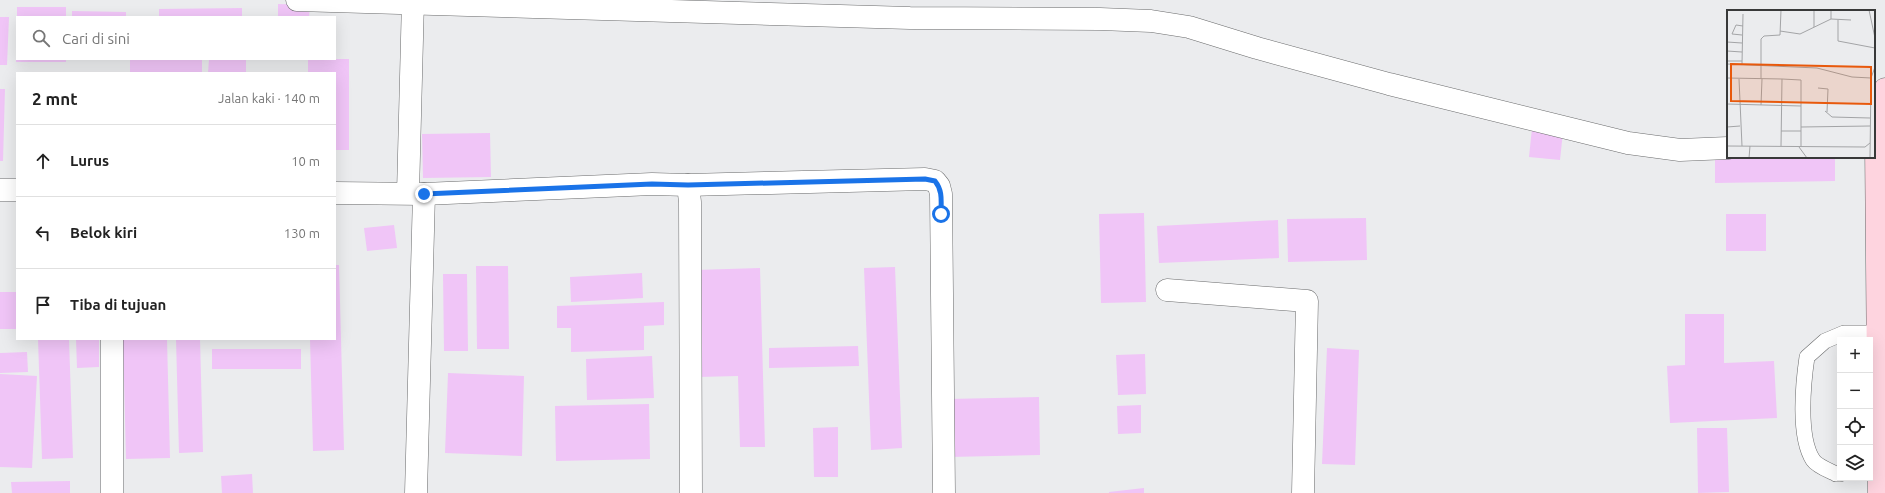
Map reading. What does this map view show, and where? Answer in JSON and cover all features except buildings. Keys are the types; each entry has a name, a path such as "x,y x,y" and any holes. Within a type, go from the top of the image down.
{"main road":[{"path":"1876,480 1878,334 1875,144 1878,118 1885,89"}],"street":[{"path":"297,0 413,2 910,18 1100,18 1151,21 1189,27 1257,48 1389,84 1628,143 1680,150 1727,148"},
{"path":"413,2 416,194 416,493"},
{"path":"336,193 416,194 652,184 688,185 925,179 935,181 939,186 941,194 944,493"},
{"path":"688,185 690,202 690,493"},
{"path":"0,190 16,190"},
{"path":"1168,290 1307,301 1303,493"},
{"path":"112,340 112,493"}],"lane":[{"path":"1837,474 1813,462 1805,442 1804,382 1807,357 1825,341 1844,333 1878,334"}],"route":[{"path":"424,194 652,184 688,185 925,179 935,181 939,186 941,194 941,214"}]}
